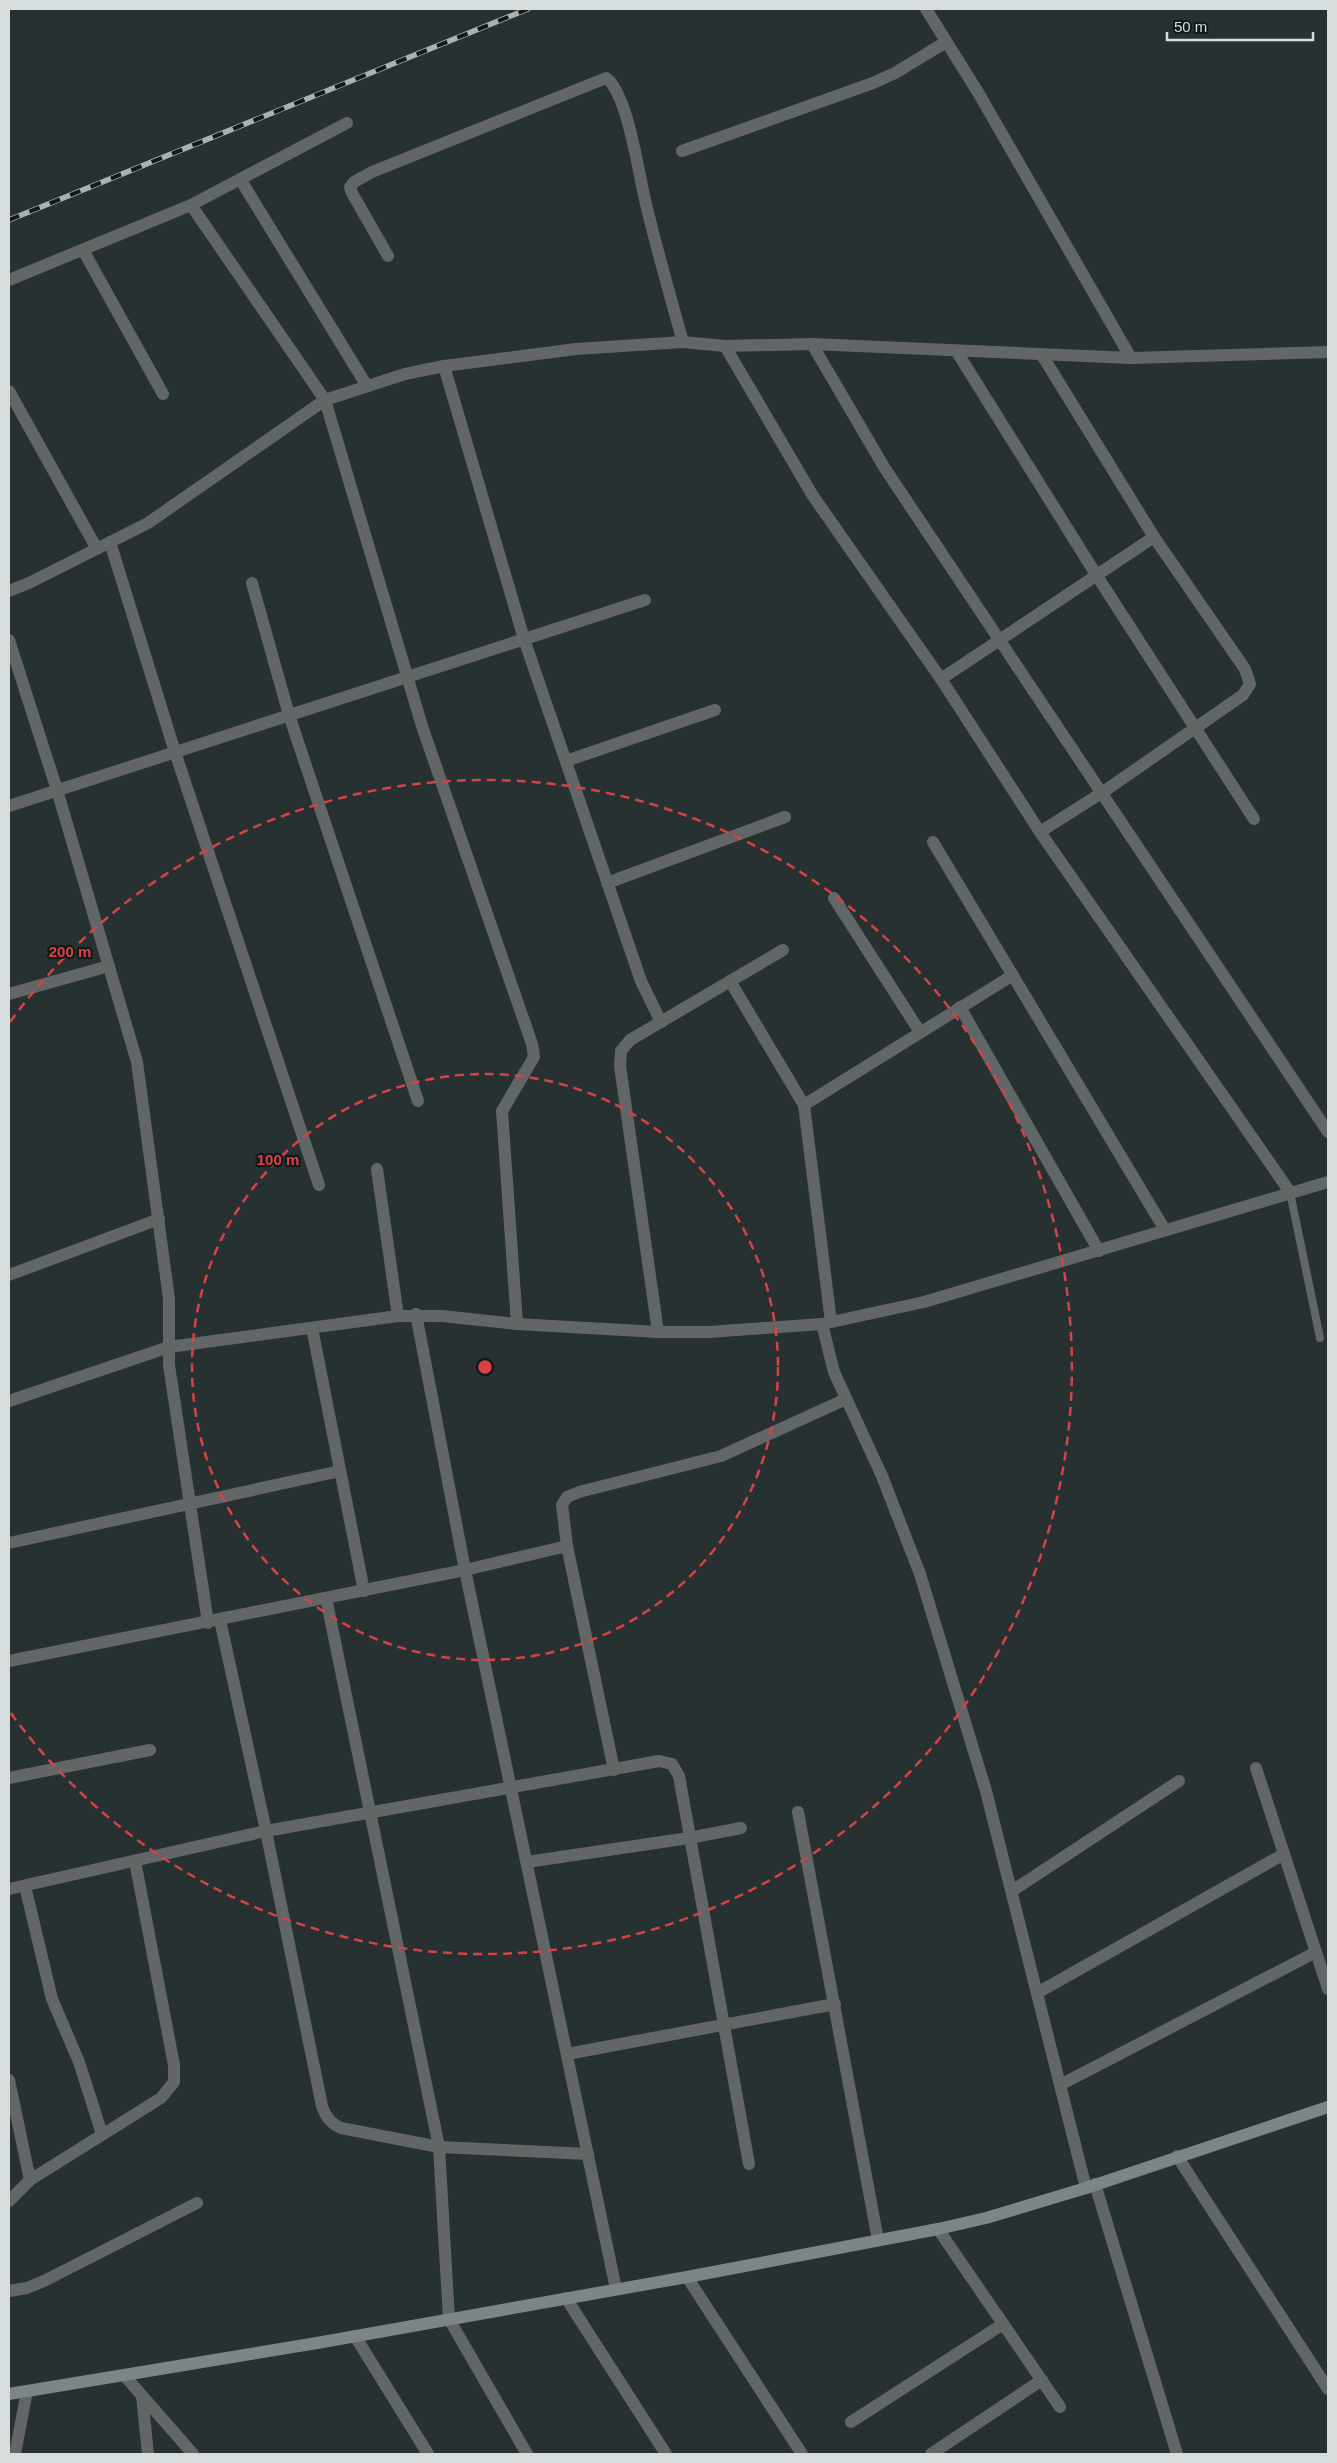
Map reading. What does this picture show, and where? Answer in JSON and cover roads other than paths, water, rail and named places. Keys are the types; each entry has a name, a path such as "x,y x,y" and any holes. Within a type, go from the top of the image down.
{"street":[{"path":"926,9 979,94 1131,358"},
{"path":"682,151 873,83 896,73 946,42"},
{"path":"388,256 352,193 350,187 354,182 408,157 606,78 615,88 636,149 645,202 683,342"},
{"path":"9,280 191,204 347,123"},
{"path":"240,179 367,386"},
{"path":"191,204 325,400 422,726 532,1044 534,1056 502,1111 518,1324"},
{"path":"83,250 164,394"},
{"path":"9,591 29,583 148,523 325,400 405,374 444,366 576,349 683,342 725,346 812,344 957,352 1131,358 1328,352"},
{"path":"812,344 884,467 998,640 1103,792 1328,1132"},
{"path":"725,346 813,496 941,679 1040,832 1290,1192"},
{"path":"957,352 1097,576 1254,819"},
{"path":"1040,832 1103,792 1243,695 1250,684 1245,668 1154,537 1042,355"},
{"path":"444,366 524,639 641,981 661,1022"},
{"path":"9,391 97,549"},
{"path":"941,679 1154,537"},
{"path":"110,542 175,752 319,1186"},
{"path":"252,583 289,715 418,1101"},
{"path":"9,806 645,600"},
{"path":"9,640 57,790 136,1062 159,1219 168,1299 169,1364 190,1504 214,1621 266,1831 322,2106 326,2117 332,2124 341,2128 439,2147 588,2154"},
{"path":"566,761 715,710"},
{"path":"607,883 785,817"},
{"path":"933,842 1165,1230"},
{"path":"834,898 920,1032"},
{"path":"658,1332 620,1066 621,1052 630,1040 783,950"},
{"path":"9,994 108,966"},
{"path":"804,1105 1013,975"},
{"path":"730,981 804,1105 826,1323 834,1372 882,1476 920,1574 986,1792 1060,2085 1176,2454"},
{"path":"960,1007 1099,1251"},
{"path":"377,1169 398,1316"},
{"path":"9,1401 169,1347 416,1314 518,1324 658,1332 709,1332 826,1323 924,1302 1328,1182"},
{"path":"9,1275 159,1219"},
{"path":"416,1314 465,1570 616,2289"},
{"path":"312,1328 364,1591"},
{"path":"614,1770 567,1546 562,1505 567,1497 579,1492 720,1456 846,1399"},
{"path":"9,1543 340,1471"},
{"path":"9,1661 364,1591 567,1546"},
{"path":"326,1598 439,2147 449,2319 527,2454"},
{"path":"9,1778 150,1750"},
{"path":"9,1890 266,1831 370,1814 659,1761 672,1764 679,1776 750,2164"},
{"path":"1256,1768 1328,1990"},
{"path":"1012,1891 1179,1781"},
{"path":"798,1812 878,2240"},
{"path":"527,1862 689,1838 740,1828"},
{"path":"1037,1993 1284,1854"},
{"path":"9,2200 30,2180 161,2098 174,2082 174,2065 135,1860"},
{"path":"25,1886 52,1999 79,2062 102,2134"},
{"path":"1060,2085 1316,1952"},
{"path":"567,2054 835,2004"},
{"path":"9,2080 15,2137 30,2180"},
{"path":"9,2394 355,2336 687,2277 938,2229 986,2218 1091,2186 1328,2107"},
{"path":"1177,2156 1328,2389"},
{"path":"9,2292 27,2288 44,2281 196,2203"},
{"path":"938,2229 1060,2408"},
{"path":"687,2277 802,2454"},
{"path":"566,2298 666,2454"},
{"path":"851,2422 1004,2324"},
{"path":"355,2336 428,2454"},
{"path":"124,2375 193,2454"},
{"path":"931,2454 1042,2380"},
{"path":"15,2454 27,2392"},
{"path":"142,2396 148,2454"}],"lane":[{"path":"1290,1192 1320,1338"}],"railway":[{"path":"9,220 528,9"}]}
